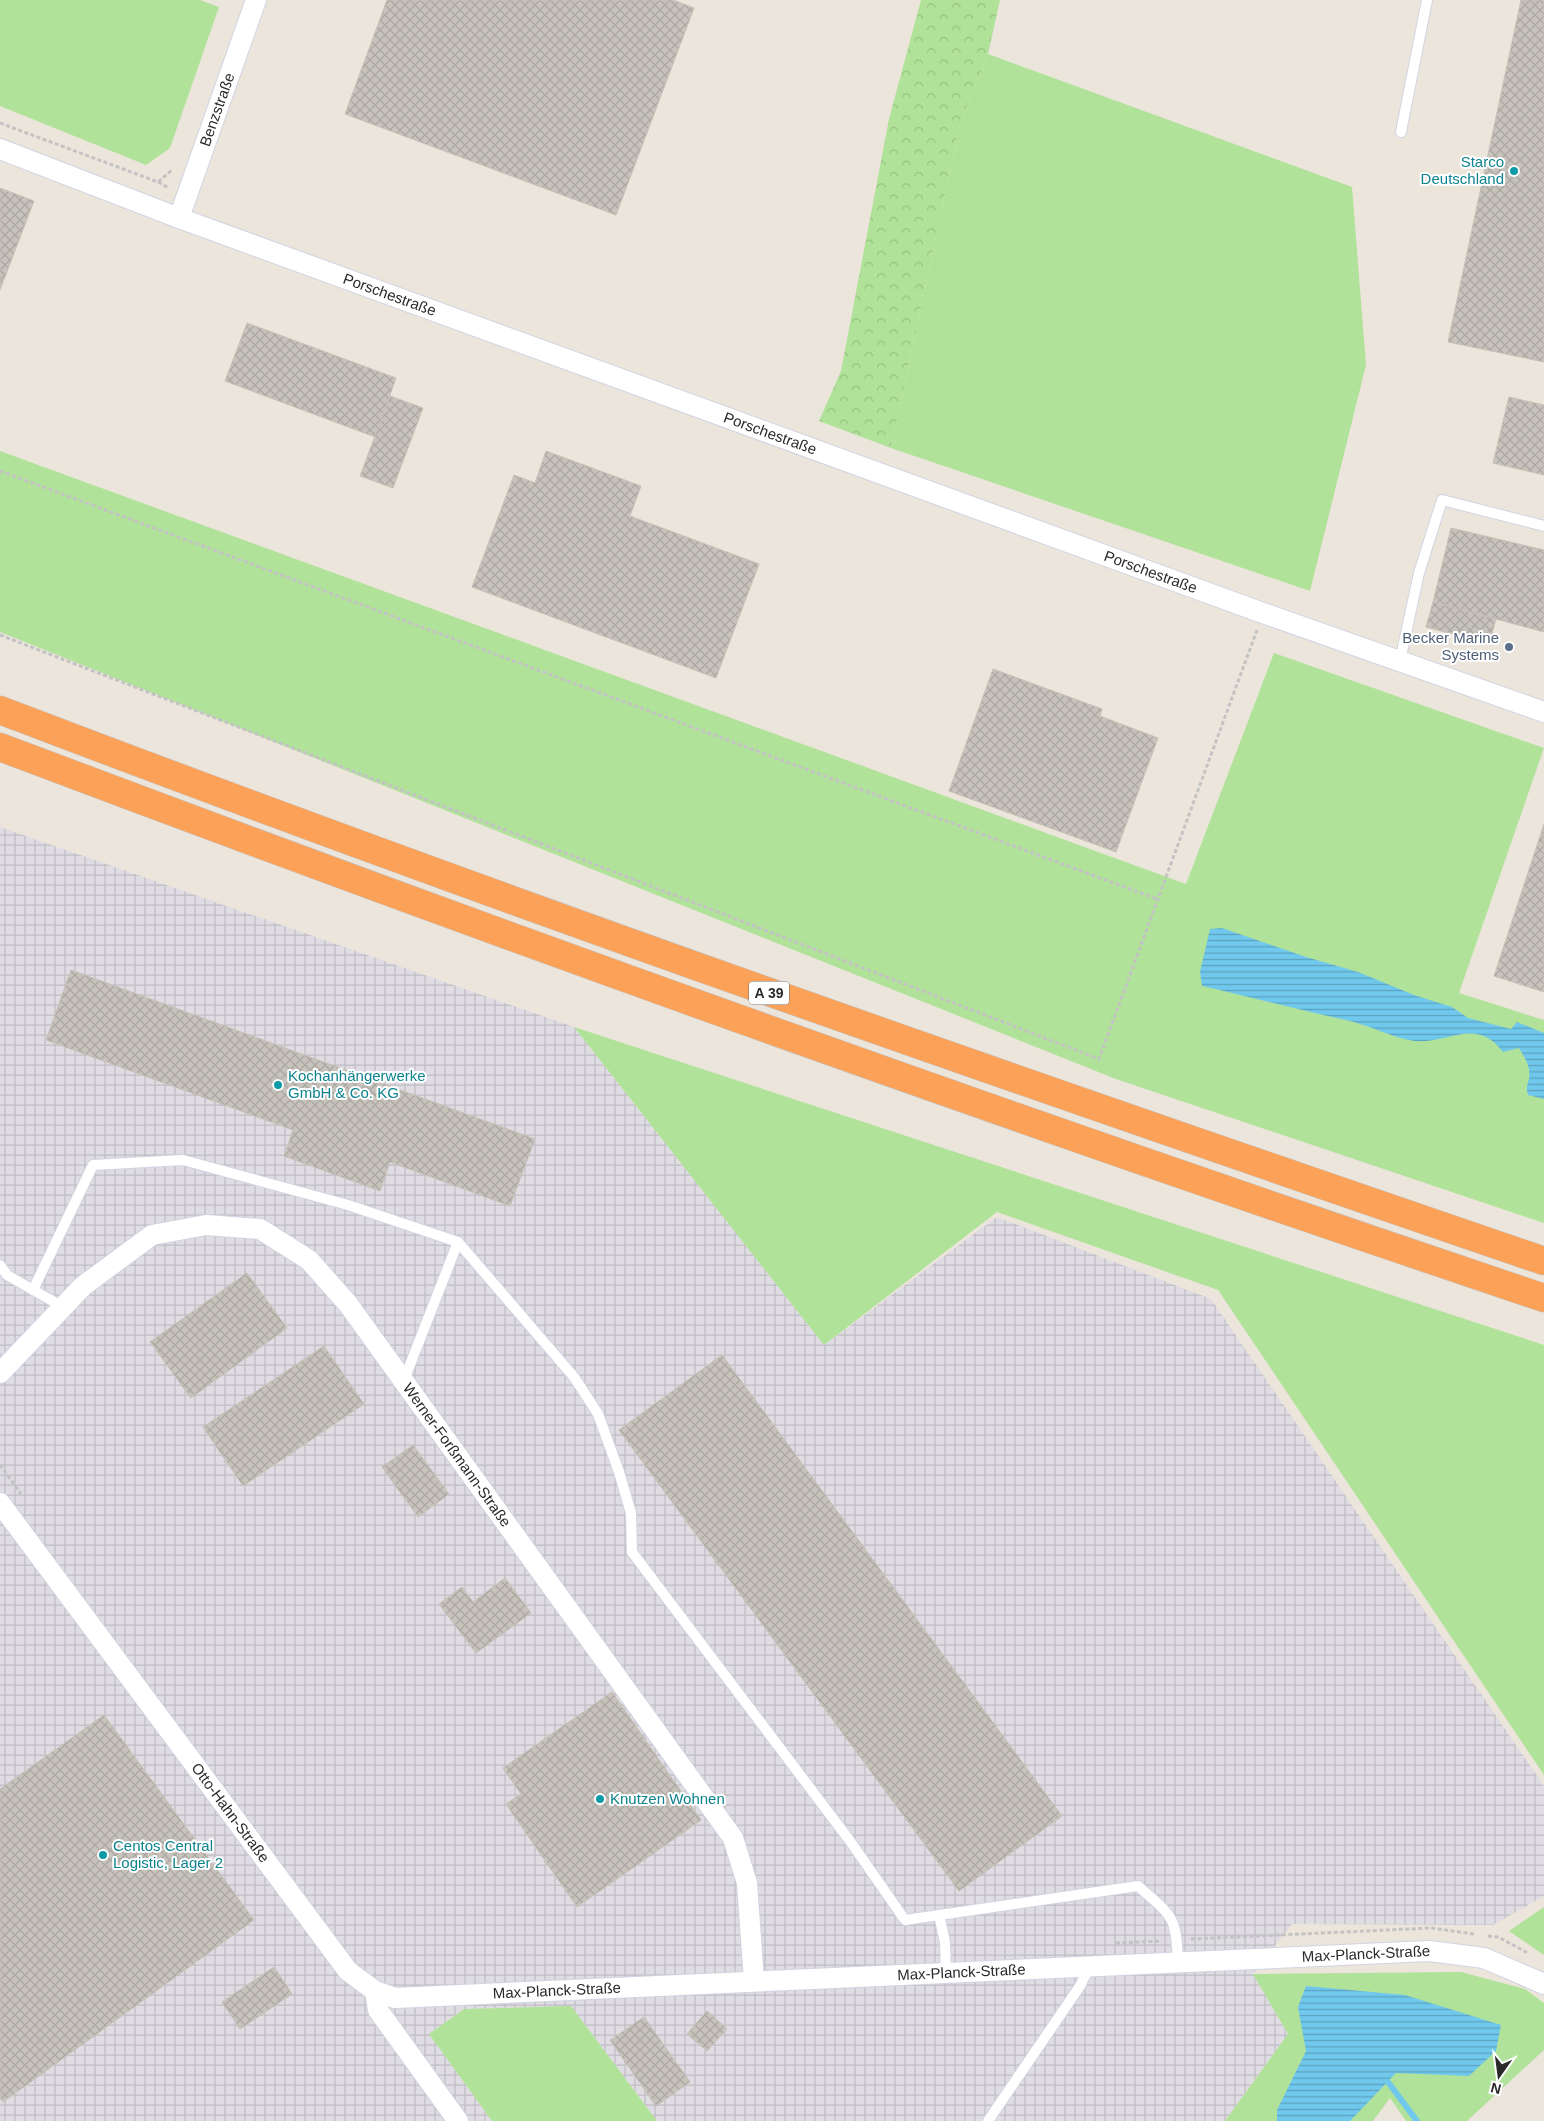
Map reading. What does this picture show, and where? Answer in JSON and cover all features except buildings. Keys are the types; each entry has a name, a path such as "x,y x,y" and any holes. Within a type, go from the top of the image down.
{"highway":[{"name":"A 39","path":"0,710 214,791 774,995 1544,1261"},
{"name":"A 39","path":"0,747 454,916 761,1026 1190,1178 1544,1298"}],"street":[{"name":"Benzstraße","path":"180,218 256,0"},
{"name":"Porschestraße","path":"0,149 180,218 1263,613 1544,712"},
{"name":"Werner-Forßmann-Straße","path":"0,1373 83,1286 152,1235 206,1225 260,1229 309,1260 348,1304 733,1838 747,1883 754,1981"},
{"name":"Otto-Hahn-Straße","path":"0,1503 348,1971 375,1991"},
{"name":"Max-Planck-Straße","path":"375,1991 395,1998 1429,1951 1484,1958 1528,1975 1544,1984"},
{"path":"375,1991 378,2010 458,2121"}],"lane":[{"path":"1401,132 1427,0"},
{"path":"1400,661 1419,573 1442,500 1544,526"},
{"path":"33,1290 93,1165 183,1160 348,1204 458,1242 574,1377 598,1414 620,1472 631,1513 632,1552 850,1841 905,1920 1138,1886 1170,1914 1176,1931 1178,1962"},
{"path":"403,1381 458,1242"},
{"path":"0,1265 7,1275 63,1307"},
{"path":"939,1915 945,1942 946,1972"},
{"path":"988,2121 1080,1986 1090,1966"}],"path":[{"path":"0,123 158,182 176,166"},
{"path":"0,471 1157,899"},
{"path":"0,635 1100,1059 1263,613"}],"shaded area":[{"path":"0,827 574,1027 824,1345 997,1217 1211,1299 1544,1786 1544,1896 1493,1925 1292,1924 1253,1974 1288,2034 1225,2121 657,2121 571,2006 464,2009 429,2034 492,2121 0,2121"}],"green space":[{"path":"0,0 200,0 219,7 170,148 146,165 0,106"},
{"path":"921,0 1000,0 988,54 960,124 891,448 819,421 841,371 889,119"},
{"path":"988,54 1352,187 1366,365 1310,591 891,448 960,124"},
{"path":"0,451 1186,884 1274,653 1544,748 1459,993 1544,1020 1544,1223 1116,1079 0,632"},
{"path":"574,1027 1544,1345 1544,1775 1218,1290 997,1212 824,1345"},
{"path":"1544,1907 1544,1955 1509,1931"},
{"path":"1461,1972 1525,1989 1544,2003 1544,2050 1467,2121 1406,2121 1390,2098 1373,2121 1225,2121 1288,2034 1253,1974"},
{"path":"571,2006 657,2121 492,2121 429,2034 464,2009"}],"water":[{"path":"1222,928 1306,957 1358,972 1414,995 1452,1007 1468,1018 1511,1029 1517,1022 1544,1033 1544,1099 1528,1095 1529,1070 1519,1048 1503,1052 1493,1041 1483,1036 1472,1033 1427,1041 1415,1041 1355,1022 1202,986 1200,972 1210,929"},
{"path":"1306,1986 1405,1995 1501,2025 1496,2051 1469,2076 1396,2073 1350,2121 1277,2121 1277,2110 1306,2051 1298,2007"}],"waterway":[{"path":"1388,2082 1417,2121"}],"place":[{"name":"Starco Deutschland","path":"1514,171"},
{"name":"Becker Marine Systems","path":"1509,647"},
{"name":"Kochanhängerwerke GmbH & Co. KG","path":"278,1085"},
{"name":"Knutzen Wohnen","path":"600,1799"},
{"name":"Centos Central Logistic, Lager 2","path":"103,1855"}]}
